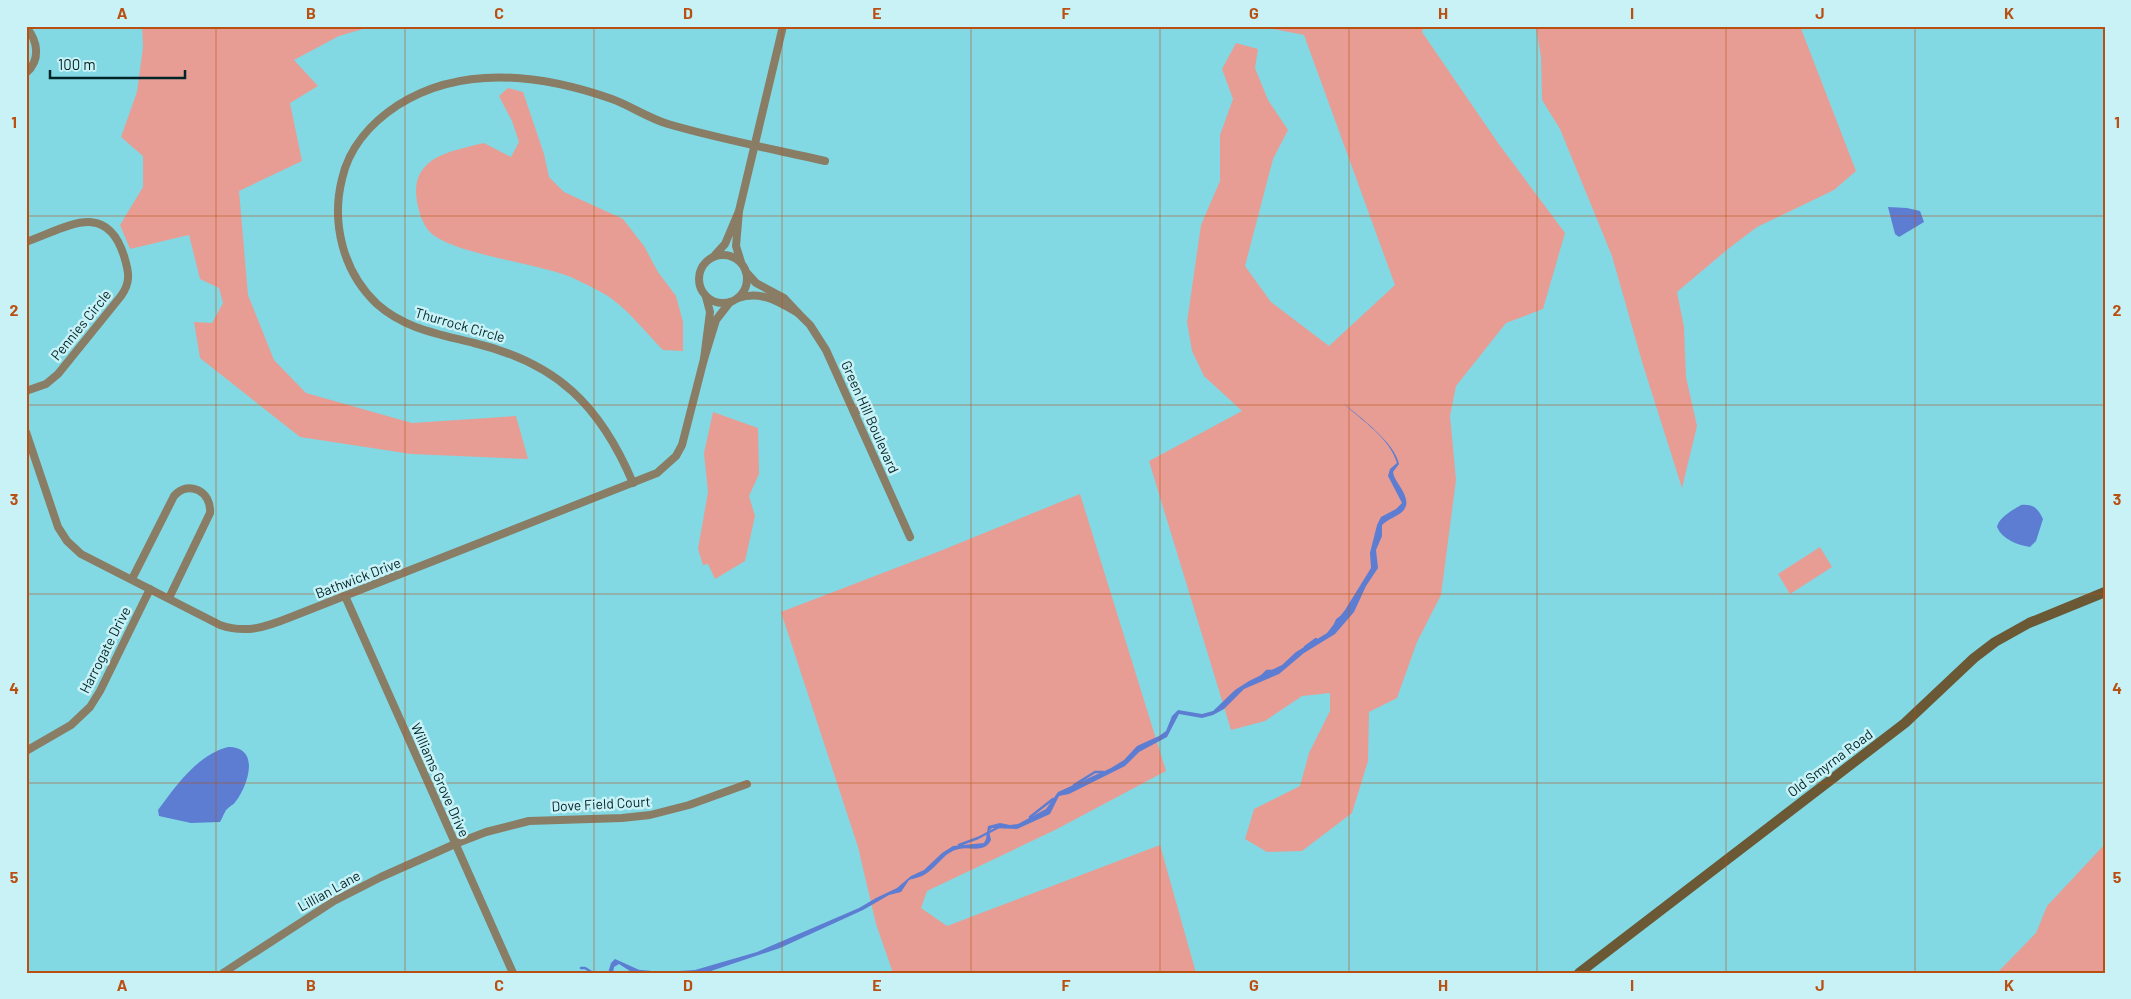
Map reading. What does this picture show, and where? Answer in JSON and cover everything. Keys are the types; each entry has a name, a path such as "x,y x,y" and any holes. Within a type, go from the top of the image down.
{"street":[{"path":"738,211 736,246 746,276 746,285 734,300 717,302 703,293 699,283 700,275 703,267 725,244 738,211 783,26"},
{"path":"26,27 35,41 36,50 34,62 26,73"},
{"name":"Thurrock Circle","path":"633,482 617,446 600,420 580,398 556,377 507,352 413,327 386,311 371,298 354,275 340,239 338,201 344,169 354,149 368,130 383,115 402,102 442,85 467,79 493,76 534,79 620,102 663,122 754,145 825,160"},
{"name":"Pennies Circle","path":"26,242 84,222 101,223 109,228 117,237 129,278 127,287 121,296 58,374 46,384 26,391"},
{"path":"709,260 719,256 727,256 737,260 743,268"},
{"name":"Green Hill Boulevard","path":"743,268 753,281 784,298 820,339 910,537"},
{"name":"Bathwick Drive","path":"703,293 710,310 704,359"},
{"name":"Green Hill Boulevard","path":"734,300 745,295 761,296 778,302 798,313"},
{"name":"Bathwick Drive","path":"26,432 58,527 67,542 81,554 220,625 247,630 266,627 662,469 679,451 687,430 704,359 716,320 722,310 734,300"},
{"path":"854,412 868,406"},
{"path":"132,579 174,496 182,489 193,488 200,490 209,501 210,513 169,598"},
{"name":"Harrogate Drive","path":"26,751 71,725 90,707 100,691 150,589"},
{"name":"Old Smyrna Road","path":"1579,973 1905,723 1974,658 1995,642 2029,623 2105,592"},
{"name":"Williams Grove Drive","path":"345,596 513,973"},
{"name":"Dove Field Court","path":"454,844 519,822 554,819 616,819 650,815 689,805 747,784"},
{"name":"Lillian Lane","path":"223,973 334,901 454,844"}],"shaded area":[{"path":"142,26 373,26 339,36 294,60 318,86 290,103 302,161 239,191 248,295 274,360 306,393 412,423 516,416 528,459 411,454 300,437 200,358 194,322 212,323 223,303 219,288 200,279 189,235 130,249 120,225 143,187 143,156 121,137 137,92 143,47"},
{"path":"1259,26 1424,26 1422,32 1498,143 1565,233 1543,309 1506,323 1456,386 1450,416 1456,480 1441,595 1417,642 1397,698 1369,712 1368,761 1352,813 1302,851 1267,852 1245,839 1254,809 1300,786 1309,753 1330,711 1330,693 1302,696 1265,721 1231,730 1149,461 1242,411 1204,376 1192,351 1187,322 1201,225 1220,181 1220,135 1233,99 1222,69 1236,43 1258,49 1255,68 1268,100 1288,130 1273,159 1245,266 1271,302 1329,346 1395,285 1304,35"},
{"path":"1536,26 1800,26 1856,171 1834,190 1757,227 1677,292 1684,327 1686,377 1697,426 1682,488 1643,365 1612,256 1560,129 1542,100 1541,57"},
{"path":"508,88 523,92 544,154 549,177 564,192 623,219 644,246 658,272 676,296 683,322 683,351 663,350 612,299 575,279 560,273 454,246 438,238 428,230 419,211 416,190 418,178 423,169 440,156 484,143 511,157 519,142 512,121 499,96"},
{"path":"713,412 758,428 759,474 749,496 755,516 745,561 715,579 708,564 703,565 698,549 708,492 704,453"},
{"path":"1080,494 1166,771 1055,830 927,891 921,908 947,926 1160,845 1196,973 893,973 876,924 858,847 781,612 940,551"},
{"path":"1820,547 1832,567 1790,594 1778,574"},
{"path":"2105,844 2105,973 1997,973 2036,933 2047,906"}],"water":[{"path":"1888,207 1920,211 1924,222 1899,237 1895,234"},
{"path":"1343,403 1376,431 1391,448 1399,464 1393,472 1394,476 1406,498 1406,503 1402,512 1382,525 1382,536 1376,550 1378,568 1366,586 1354,612 1335,634 1304,653 1279,674 1244,689 1224,709 1213,715 1202,718 1179,714 1167,737 1139,752 1125,766 1069,794 1059,796 1050,814 1017,829 992,828 989,831 991,840 985,847 976,849 963,848 949,853 931,870 909,880 901,892 889,895 863,910 780,948 708,972 650,973 695,970 757,952 859,908 897,888 911,876 924,870 942,853 953,846 984,843 988,826 1000,823 1018,824 1046,809 1058,792 1111,768 1124,760 1137,746 1166,731 1172,716 1178,710 1202,714 1213,711 1235,690 1282,665 1296,652 1327,633 1345,610 1371,568 1370,553 1381,517 1396,509 1402,503 1388,476 1390,469 1397,463 1388,445"},
{"path":"2021,505 2035,507 2043,519 2036,541 2030,547 2010,541 2002,535 1997,527 2003,517"},
{"path":"228,747 245,753 249,768 240,794 235,803 226,810 220,822 191,823 159,816 158,810 188,772 207,757"},
{"path":"615,959 646,973 633,973 619,964 614,967 613,973 608,973 611,963"}],"waterway":[{"path":"1334,627 1337,620 1341,617"},
{"path":"1305,647 1316,639"},
{"path":"1261,677 1267,671 1273,671"},
{"path":"1074,785 1095,772 1103,772"},
{"path":"1030,817 1053,799"},
{"path":"959,845 999,827"},
{"path":"581,968 585,968 593,973"},
{"path":"638,971 650,972"}]}
